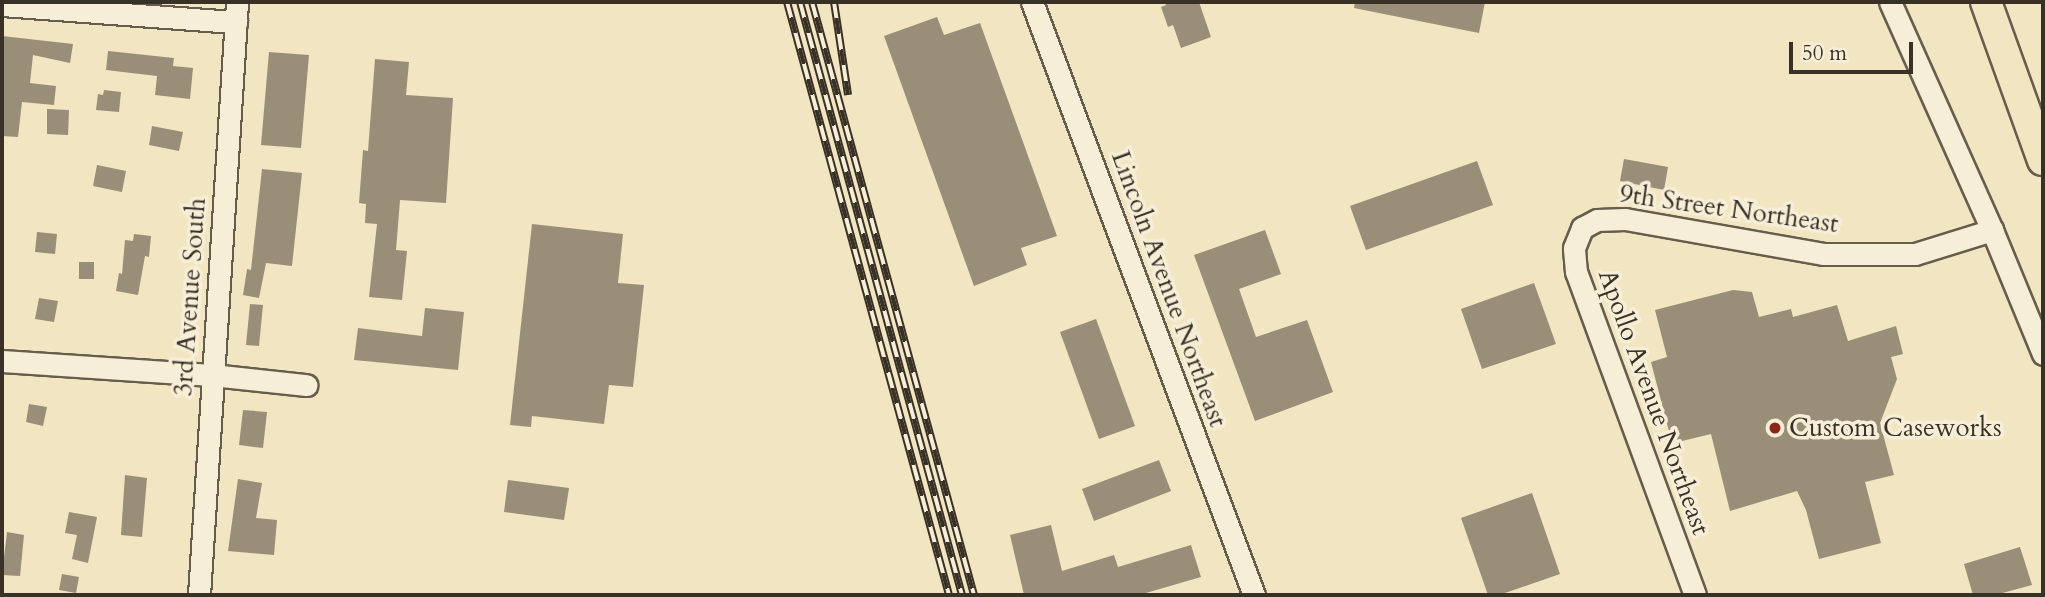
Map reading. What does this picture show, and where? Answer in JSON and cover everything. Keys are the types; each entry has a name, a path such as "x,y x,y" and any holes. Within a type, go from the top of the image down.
{"highway":[{"path":"1987,3 2043,160"}],"street":[{"name":"Lincoln Avenue Northeast","path":"1032,2 1254,595"},
{"path":"1889,2 1993,230 2043,354"},
{"path":"2,5 237,12"},
{"name":"3rd Avenue South","path":"199,595 237,12"},
{"name":"9th Street Northeast","path":"1582,228 1597,220 1625,219 1823,254 1915,254 1993,230"},
{"name":"Apollo Avenue Northeast","path":"1582,228 1574,248 1576,272 1695,595"},
{"path":"2,361 212,375 306,385"}],"building":[{"path":"1165,2 1199,2 1211,37 1181,48 1173,25 1168,27 1161,7 1166,5"},
{"path":"1355,2 1485,2 1479,33 1354,8"},
{"path":"937,17 944,35 980,23 1057,236 1021,248 1027,265 974,286 884,36"},
{"path":"2,36 73,44 70,63 33,55 30,83 56,86 54,105 22,102 18,137 2,136"},
{"path":"108,51 174,58 173,66 193,68 190,99 155,95 157,76 106,70"},
{"path":"269,52 309,55 301,148 261,145"},
{"path":"375,59 409,62 406,95 453,98 446,203 400,200 396,250 407,251 402,300 369,297 377,224 365,223 366,204 359,203 363,150 368,151"},
{"path":"104,90 121,92 119,112 96,110 98,94 103,95"},
{"path":"47,109 69,110 68,135 47,134"},
{"path":"152,126 183,132 179,151 149,145"},
{"path":"1624,159 1668,167 1664,190 1620,181"},
{"path":"1477,161 1493,205 1366,250 1350,206"},
{"path":"97,165 126,171 122,192 93,186"},
{"path":"262,169 302,173 292,266 266,263 259,298 243,295 247,269 251,270"},
{"path":"532,224 623,234 618,283 644,285 633,387 609,385 604,424 532,416 531,427 510,425"},
{"path":"1265,230 1281,274 1239,289 1256,337 1307,320 1333,392 1255,421 1194,255"},
{"path":"37,232 57,234 55,254 35,252"},
{"path":"134,234 151,236 149,257 145,256 138,295 116,291 119,273 122,274 125,240 133,241"},
{"path":"79,262 94,262 94,279 79,279"},
{"path":"1534,283 1556,344 1482,369 1461,309"},
{"name":"Custom Caseworks","path":"1733,290 1752,292 1759,317 1791,309 1793,317 1837,305 1848,341 1896,326 1903,354 1891,357 1897,379 1880,423 1894,475 1865,482 1881,543 1819,559 1806,510 1797,491 1730,511 1711,434 1678,442 1671,439 1651,362 1667,357 1655,310"},
{"path":"39,298 58,301 54,322 35,319"},
{"path":"250,304 263,305 259,346 246,345"},
{"path":"425,308 464,312 458,370 354,360 358,328 422,336"},
{"path":"1096,319 1135,426 1099,439 1060,332"},
{"path":"29,404 47,407 43,426 26,422"},
{"path":"243,410 267,412 263,448 239,445"},
{"path":"1159,460 1171,491 1094,521 1082,489"},
{"path":"125,475 147,478 142,537 121,535"},
{"path":"238,479 262,483 256,518 277,520 274,555 228,551"},
{"path":"508,480 569,488 564,520 504,512"},
{"path":"1532,493 1560,574 1499,595 1488,595 1461,518"},
{"path":"69,512 97,517 88,563 72,559 77,535 65,533"},
{"path":"1051,525 1062,571 1114,555 1118,567 1191,545 1201,577 1139,595 1024,595 1010,535"},
{"path":"7,532 24,535 20,576 2,575"},
{"path":"2020,547 2032,585 1995,595 1973,595 1964,564"},
{"path":"62,574 79,577 76,593 59,590"}],"railway":[{"path":"787,2 949,595"},
{"path":"800,2 962,595"},
{"path":"812,2 974,595"},
{"path":"834,2 848,95"}],"place":[{"name":"Custom Caseworks","path":"1775,428"}]}
